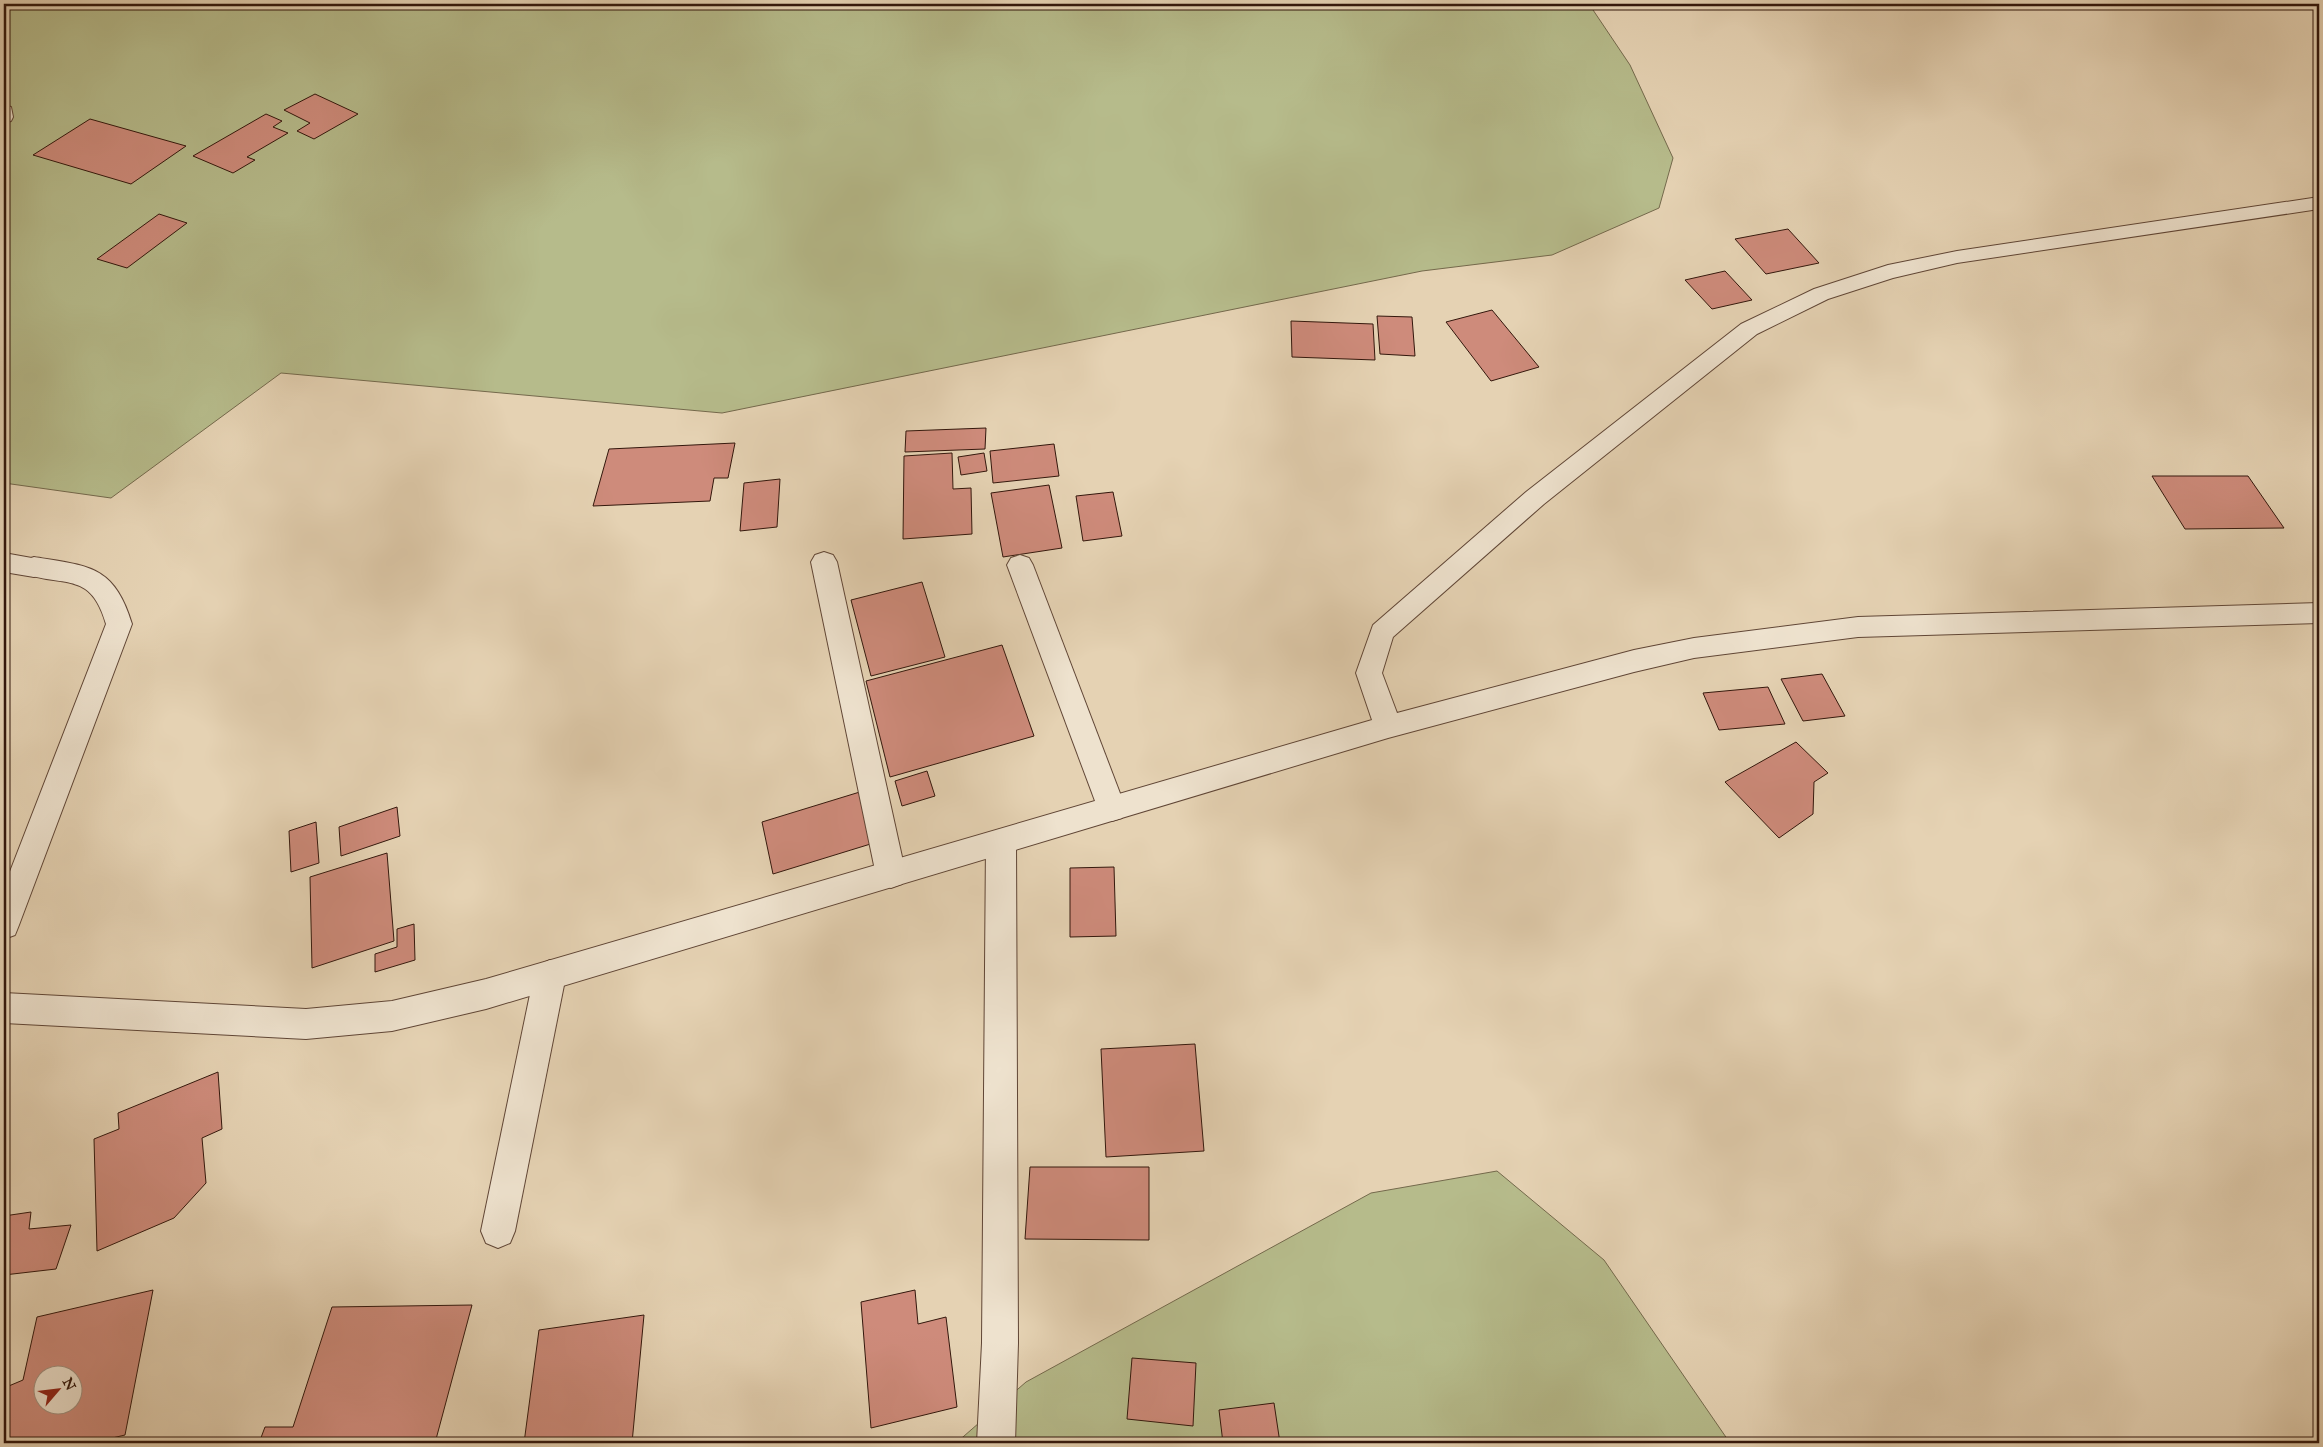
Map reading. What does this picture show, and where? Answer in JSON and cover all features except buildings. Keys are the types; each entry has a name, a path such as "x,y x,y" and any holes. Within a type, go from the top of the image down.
{"street":[{"path":"4,111 4,117"},
{"path":"1388,727 1369,673 1382,632 1535,498 1749,329 1820,294 1888,272 1957,257 2319,202"},
{"path":"824,562 891,875"},
{"path":"4,563 34,566 84,576 102,586 115,605 119,624 4,924"},
{"path":"1020,565 1112,810"},
{"path":"4,1008 306,1024 392,1016 486,994 1388,727 1634,661 1694,648 1858,627 2319,613"},
{"path":"996,1443 1000,1343 1001,842"},
{"path":"498,1231 550,975"}],"green space":[{"path":"4,4 1589,4 1630,65 1673,158 1659,208 1552,255 1422,271 722,413 281,373 111,498 4,483"},
{"path":"1497,1171 1604,1260 1730,1443 956,1443 1026,1382 1371,1193"}]}
